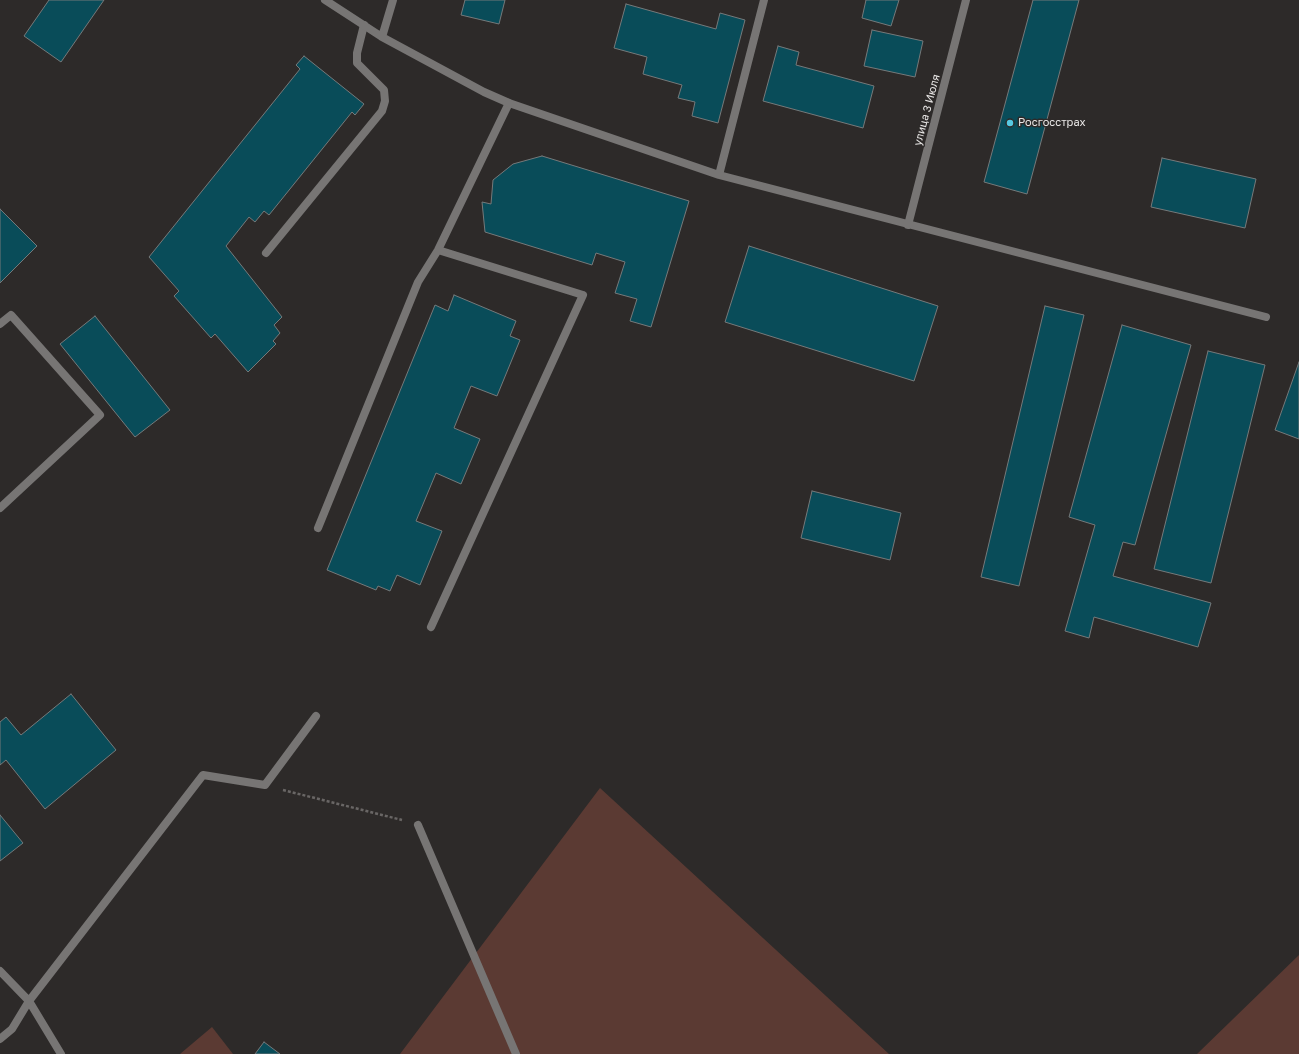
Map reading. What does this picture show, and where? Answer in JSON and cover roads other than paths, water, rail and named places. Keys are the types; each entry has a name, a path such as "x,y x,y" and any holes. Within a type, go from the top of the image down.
{"street":[{"path":"325,0 382,37 484,92 509,103 718,175 1266,317"},
{"path":"382,37 393,0"},
{"path":"718,175 764,0"},
{"name":"улица 3 Июля","path":"908,225 966,0"},
{"path":"266,253 382,111 385,101 384,90 357,63 357,53 364,25"},
{"path":"318,528 418,282 438,250 509,103"},
{"path":"431,627 583,295 438,250"},
{"path":"0,324 11,315 100,414 0,508"},
{"path":"0,1039 12,1029 29,1001 204,775 265,785 316,716"},
{"path":"418,824 516,1054"},
{"path":"0,971 29,1001 61,1054"}],"place":[{"name":"Росгосстрах","path":"1010,123"}]}
